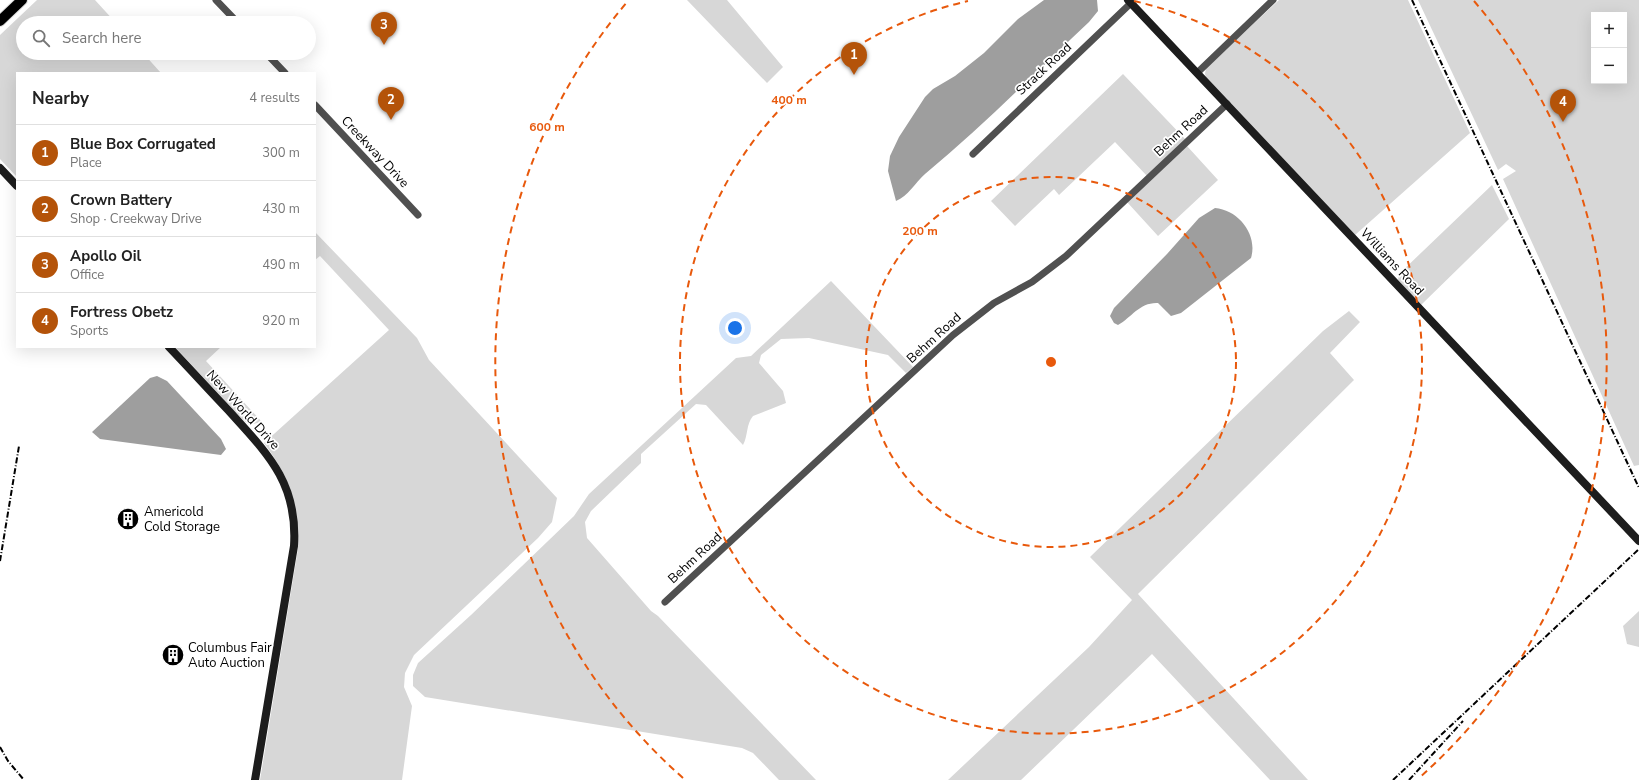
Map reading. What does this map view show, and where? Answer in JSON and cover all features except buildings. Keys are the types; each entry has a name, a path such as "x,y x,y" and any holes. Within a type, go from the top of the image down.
{"main road":[{"path":"0,21 22,0"},
{"name":"Williams Road","path":"1130,2 1639,541"},
{"path":"0,168 16,185"},
{"name":"New World Drive","path":"169,348 256,441 275,464 284,482 293,512 295,530 294,546 255,780"}],"street":[{"path":"216,0 231,16"},
{"path":"1196,73 1273,0"},
{"name":"Strack Road","path":"973,154 1130,2"},
{"path":"273,60 284,72"},
{"name":"Behm Road","path":"666,602 953,335 994,303 1032,282 1066,256 1227,104"},
{"name":"Creekway Drive","path":"316,106 418,215"}],"shaded area":[{"path":"37,0 95,0 110,16 20,16"},
{"path":"687,0 727,0 783,67 767,83"},
{"path":"1044,0 1097,0 1098,11 1089,22 1008,100 925,174 908,193 896,201 888,171 890,156 899,137 925,97 933,89 955,76 984,53 1018,19"},
{"path":"1279,0 1408,0 1470,133 1355,235 1207,80 1205,74 1206,68"},
{"path":"1418,0 1639,0 1639,465 1634,466 1503,179 1516,171 1506,164 1498,170"},
{"path":"16,20 16,60 149,60 160,72 16,72 16,176 0,159 0,35"},
{"path":"1123,74 1186,140 1147,176 1115,142 1059,195 1054,189 1015,226 991,201"},
{"path":"1187,146 1218,180 1158,236 1127,202"},
{"path":"1492,185 1509,219 1421,305 1398,280 1399,274"},
{"path":"1215,208 1232,213 1245,225 1252,241 1251,258 1181,313 1171,316 1158,303 1152,303 1141,307 1118,325 1114,323 1110,316 1114,308 1167,254 1199,218"},
{"path":"316,233 417,338 429,360 557,498 552,522 538,538 414,655 405,673 404,687 412,706 402,780 260,780 298,549 296,518 291,493 281,469 264,443 389,330 320,256 316,259"},
{"path":"831,281 913,367 906,373 888,355 809,338 781,339 761,355 759,363 783,391 786,403 753,416 749,423 743,445 706,405 696,404 641,454 641,463 591,511 585,522 587,538 651,611 658,616 816,780 779,780 753,753 742,748 425,697 413,686 413,675 418,663 471,615 574,516 589,494 736,358 751,356"},
{"path":"1349,311 1360,322 1330,353 1354,380 1138,594 1308,780 1270,780 1152,654 1021,780 948,780 1089,647 1132,600 1090,557 1323,331"},
{"path":"176,348 220,348 206,361 262,422 249,425"},
{"path":"157,376 167,381 221,439 226,449 221,455 100,439 92,432 150,378"},
{"path":"1639,611 1639,647 1627,644 1623,626"}],"railway":[{"path":"1412,0 1639,488"},
{"path":"0,561 19,446"},
{"path":"1393,780 1639,549"},
{"path":"1409,780 1463,721"},
{"path":"0,747 8,761 24,780"}],"place":[{"name":"Apollo Oil","path":"384,45"},
{"name":"Blue Box Corrugated","path":"854,75"},
{"name":"Crown Battery","path":"391,120"},
{"name":"Fortress Obetz","path":"1563,122"},
{"name":"Americold Cold Storage","path":"128,519"},
{"name":"Columbus Fair Auto Auction","path":"173,655"}]}
